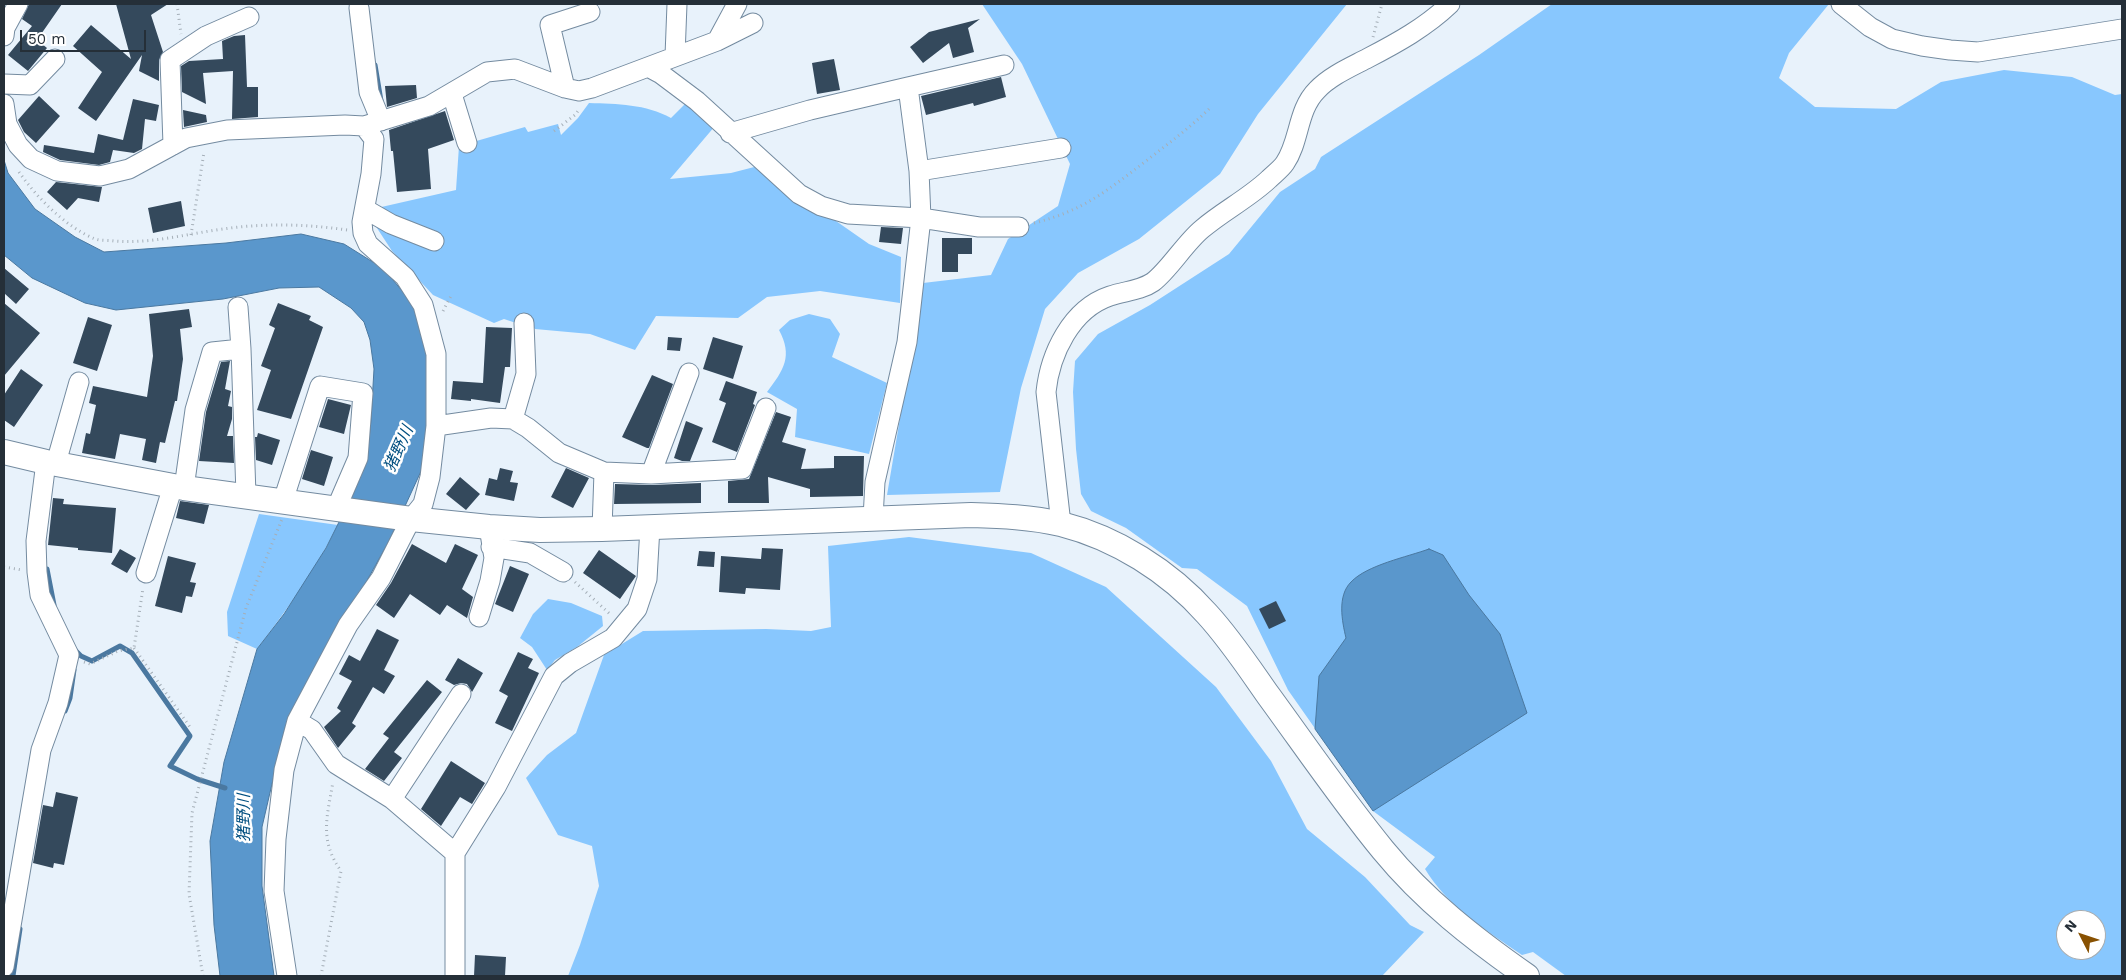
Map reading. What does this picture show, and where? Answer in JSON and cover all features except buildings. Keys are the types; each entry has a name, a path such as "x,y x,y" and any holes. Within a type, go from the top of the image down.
{"street":[{"path":"4,36 5,28 18,4"},
{"path":"675,56 677,4"},
{"path":"717,41 737,4"},
{"path":"1061,524 1046,392 1047,374 1068,327 1094,303 1109,296 1131,291 1153,282 1201,230 1266,181 1285,163 1302,114 1316,90 1346,69 1434,19 1450,4"},
{"path":"1841,4 1870,27 1892,39 1950,50 1978,52 2122,29"},
{"path":"287,976 274,882 276,839 284,770 297,721 348,625 381,578 411,519 423,504 430,477 436,426 436,354 423,305 405,277 368,244 362,232 362,222 371,174 374,139 358,8"},
{"path":"564,88 550,25 590,12"},
{"path":"173,145 170,60 206,36 249,17"},
{"path":"4,104 9,151 57,171 100,176 129,169 186,138 227,130 372,124 429,106 487,72 515,69 564,88 579,91 592,88 717,41 752,23"},
{"path":"4,84 30,84 55,59"},
{"path":"730,132 810,110 1004,65"},
{"path":"648,68 660,74 697,101 799,194 821,206 848,214 922,218 979,227 1019,227"},
{"path":"872,518 875,482 907,342 922,218 919,172 908,87"},
{"path":"452,94 467,143"},
{"path":"919,172 1061,148"},
{"path":"365,209 392,224 434,240"},
{"path":"238,307 246,495"},
{"path":"513,419 526,374 524,323"},
{"path":"146,573 178,487 195,410 212,352 241,350"},
{"path":"651,474 689,373"},
{"path":"4,966 41,750 58,703 69,655 40,595 36,541 51,462 79,382"},
{"path":"286,501 316,393 320,386 363,393 358,458 338,509"},
{"path":"436,426 491,418 513,419 528,428 559,453 604,472 651,474 742,469 766,408"},
{"path":"4,452 178,487 411,519 490,537 530,553 563,572"},
{"path":"602,529 604,472"},
{"path":"490,537 540,530 872,518 1009,516 1061,524 1126,550 1151,565 1184,591 1207,614 1230,642 1354,813 1405,876 1456,924 1527,976"},
{"path":"455,976 455,853 496,787 554,676 570,663 613,638 636,609 647,579 650,527"},
{"path":"479,617 490,581 494,558 490,537"},
{"path":"392,799 461,694"},
{"path":"297,721 312,730 336,764 392,799 455,853"}],"path":[{"path":"177,4 183,52"},
{"path":"1368,58 1368,51 1382,4"},
{"path":"554,132 575,115 592,88"},
{"path":"1019,227 1058,218 1096,200 1192,126 1211,107"},
{"path":"191,235 207,134"},
{"path":"9,151 30,189 58,216 96,239 126,242 172,238 224,228 270,225 319,226 362,232"},
{"path":"443,310 452,294"},
{"path":"203,976 189,894 192,813 246,608 286,501"},
{"path":"563,572 622,626"},
{"path":"146,573 134,648 190,727"},
{"path":"69,655 90,664 118,651 134,648"},
{"path":"321,976 341,871 332,859 327,844 326,827 336,764"}],"shaded area":[{"path":"982,4 1347,4 1258,114 1220,174 1139,239 1078,273 1045,309 1021,388 1000,492 887,495 923,283 991,275 1008,239 1058,206 1070,164 1022,64"},
{"path":"1552,4 1829,4 1789,53 1779,78 1815,107 1896,109 1941,82 2004,70 2072,77 2115,95 2122,94 2122,976 1566,976 1533,952 1522,955 1495,937 1445,895 1425,869 1435,857 1373,811 1288,690 1247,606 1197,569 1182,568 1126,528 1091,511 1081,494 1073,392 1075,361 1098,334 1150,305 1229,254 1280,192 1315,169 1321,157 1479,55"},
{"path":"691,98 715,126 670,179 731,173 762,165 829,204 836,221 869,244 901,257 900,303 820,291 767,297 738,318 656,316 635,350 590,334 535,329 526,317 519,324 504,319 494,323 433,295 392,251 375,225 377,208 456,190 459,146 525,127 528,132 558,124 561,135 578,118 589,103 641,107 671,118"},
{"path":"809,314 830,319 840,334 832,357 887,383 869,454 795,437 797,409 767,392 778,377 785,362 785,348 779,330 790,320"},
{"path":"259,514 338,525 300,589 257,649 228,636 227,612"},
{"path":"909,537 1031,553 1106,587 1216,687 1271,761 1307,829 1365,877 1410,925 1424,932 1382,976 568,976 599,886 592,846 558,835 526,778 547,755 576,733 604,655 643,631 766,629 811,631 831,627 828,546"},
{"path":"548,599 571,603 602,616 603,626 577,647 555,660 547,670 532,647 520,638 533,614"}],"water":[{"name":"猪野川","path":"4,160 8,173 35,209 75,237 104,252 226,243 301,234 344,244 384,269 421,314 430,362 428,456 389,541 285,728 262,827 262,886 274,976 220,976 214,925 210,841 224,762 257,649 284,614 326,548 354,492 367,457 374,369 370,340 364,322 351,308 319,287 279,288 223,299 116,310 85,303 32,278 4,255"},
{"path":"1429,549 1443,555 1469,595 1500,634 1527,713 1373,811 1315,729 1319,676 1346,638 1342,617 1342,601 1351,582 1377,566"}],"waterway":[{"path":"375,65 381,101"},
{"path":"47,569 54,605"},
{"path":"74,649 81,656 92,661 120,646 132,653 190,736 170,766 197,779 225,788"},
{"path":"65,711 70,698 74,670"},
{"path":"13,976 20,929"}]}
